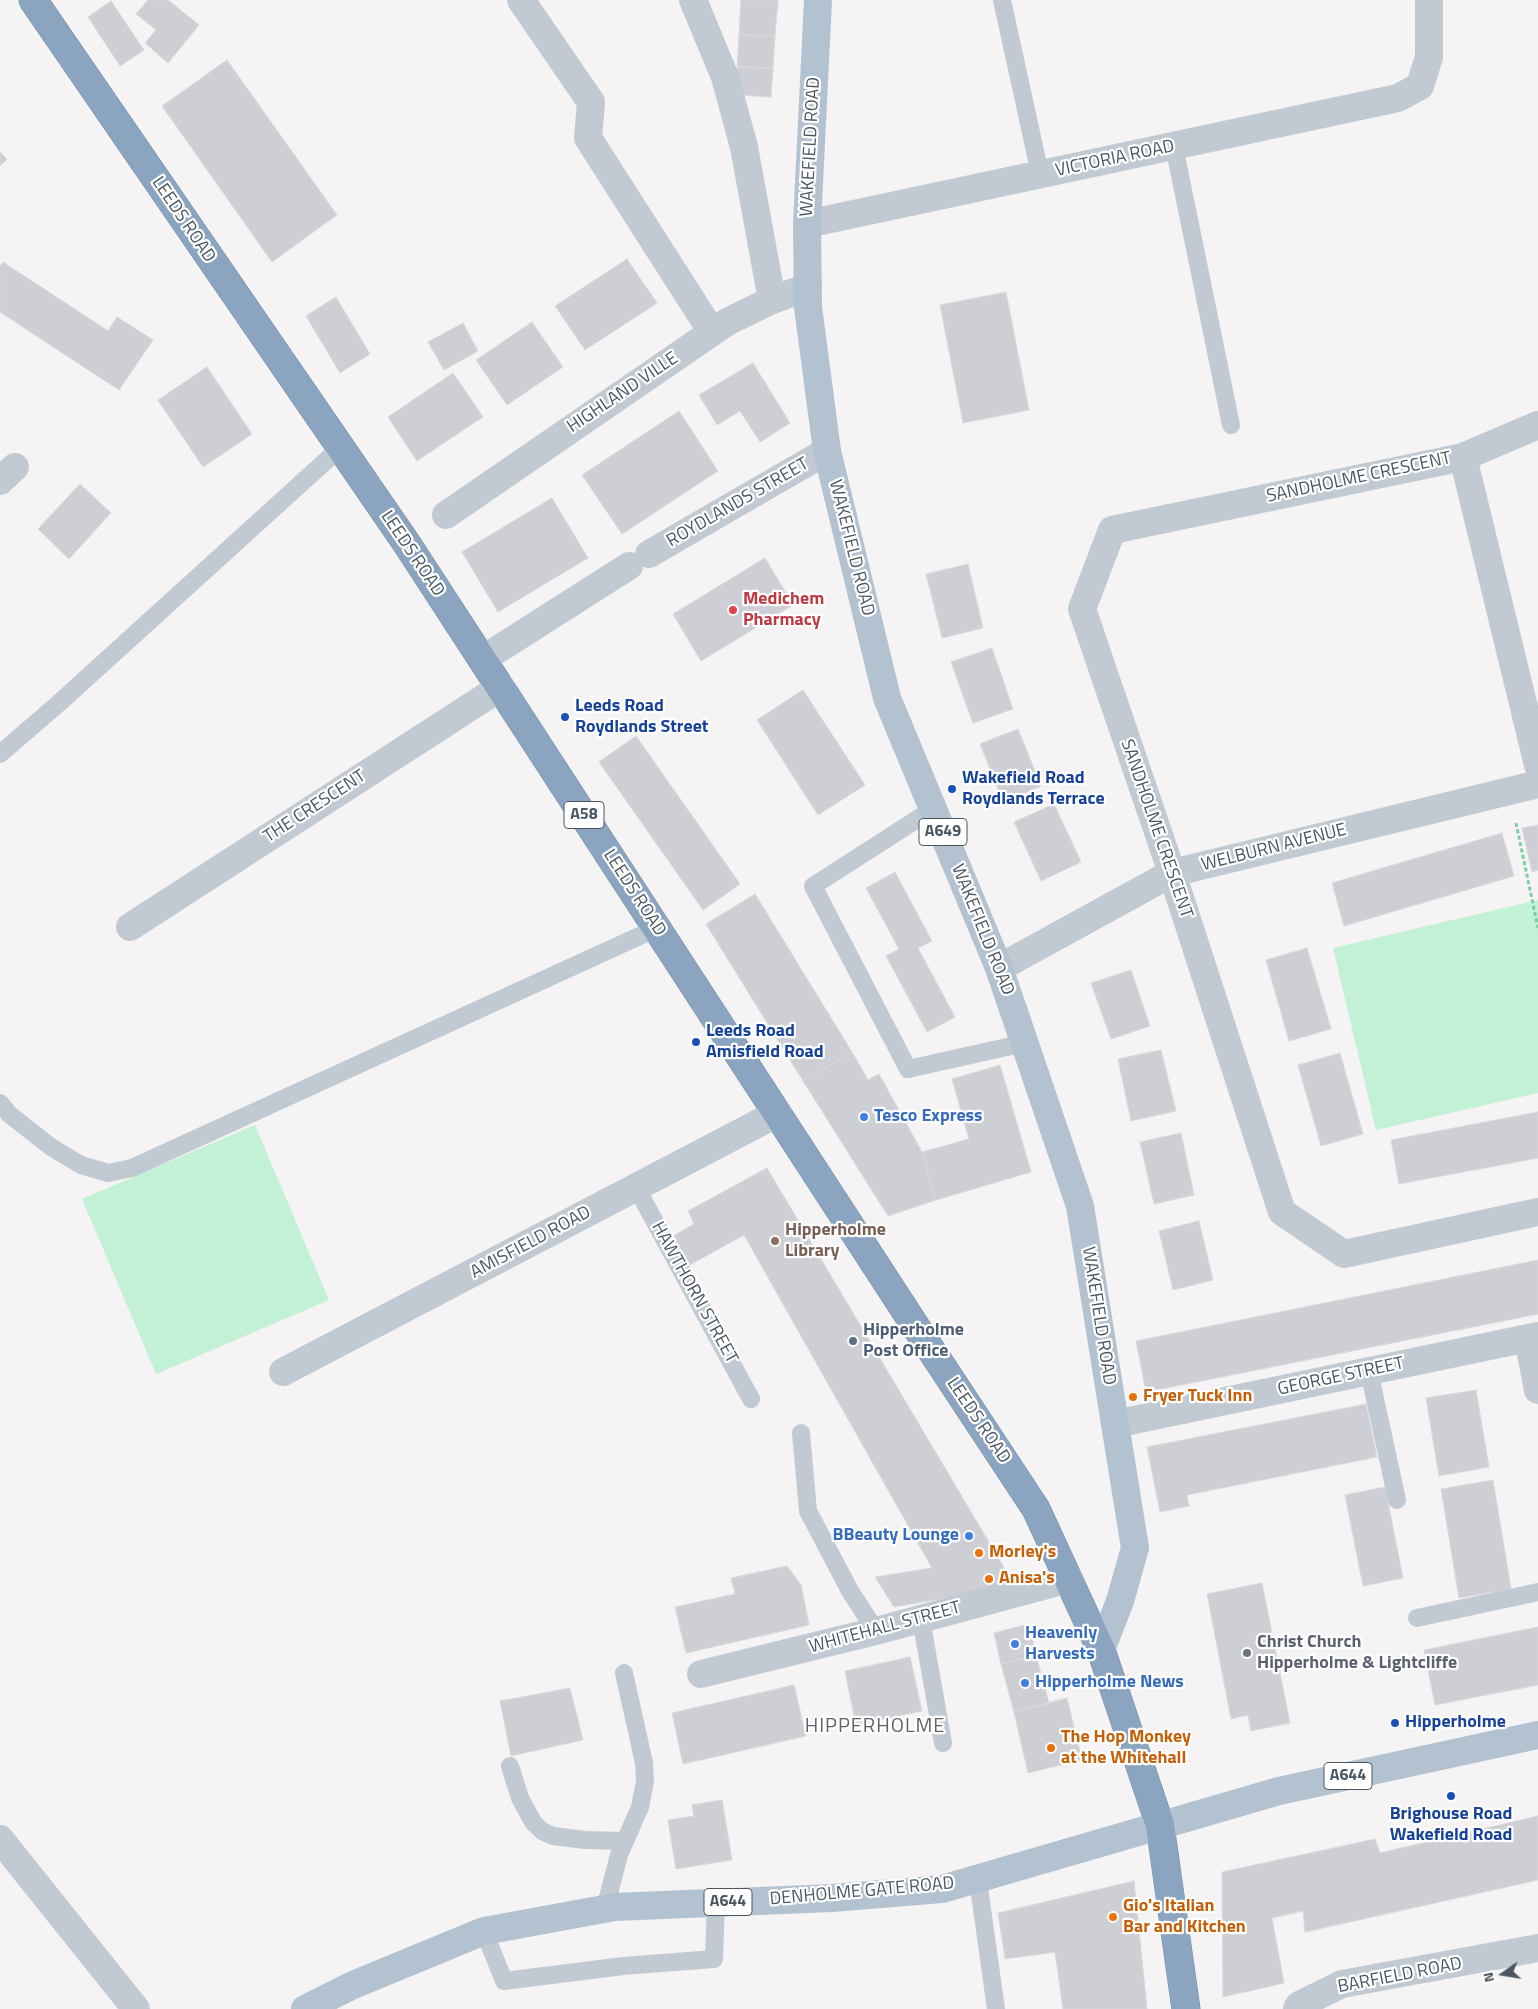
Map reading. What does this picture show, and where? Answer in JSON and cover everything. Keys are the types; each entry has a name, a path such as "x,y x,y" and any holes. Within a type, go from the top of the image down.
{"highway":[{"name":"LEEDS ROAD","path":"33,0 483,659 1036,1509 1101,1650 1160,1826"},
{"name":"A58","path":"1160,1826 1186,2009"}],"main road":[{"name":"WAKEFIELD ROAD","path":"818,0 807,224 808,307 827,451 887,698 1000,968 1080,1206 1135,1548 1120,1601 1101,1650"},
{"name":"A644","path":"1160,1826 1279,1791 1538,1735"},
{"name":"DENHOLME GATE ROAD","path":"304,2009 353,1985 484,1931 605,1909 832,1898 942,1889 1160,1826"}],"street":[{"path":"522,0 591,102 588,138 712,332"},
{"path":"693,0 725,77 744,148 772,300"},
{"name":"VICTORIA ROAD","path":"807,224 1398,98 1420,86 1429,57 1429,0"},
{"name":"HIGHLAND VILLE","path":"446,514 727,322 772,300 808,287"},
{"name":"SANDHOLME CRESCENT","path":"1538,425 1463,457 1112,530 1082,609 1172,873 1282,1212 1344,1254 1538,1212"},
{"name":"ROYDLANDS STREET","path":"483,659 639,560 827,451"},
{"name":"SANDHOLME CRESCENT","path":"1463,457 1538,765"},
{"name":"THE CRESCENT","path":"130,927 501,687"},
{"name":"WELBURN AVENUE","path":"1000,968 1172,873 1538,784"},
{"name":"AMISFIELD ROAD","path":"284,1372 778,1113"},
{"path":"1533,1337 1538,1390"},
{"name":"GEORGE STREET","path":"1115,1424 1533,1337"},
{"name":"WHITEHALL STREET","path":"701,1674 876,1631 1068,1579"},
{"path":"0,1839 136,2009"},
{"name":"BARFIELD ROAD","path":"1297,2009 1299,2005 1342,1984 1538,1948"}],"lane":[{"path":"1002,0 1040,174"},
{"path":"1174,146 1230,425"},
{"path":"0,754 65,698 340,448"},
{"path":"933,809 813,886 908,1070 1025,1043"},
{"path":"0,1103 9,1114 51,1147 82,1165 108,1173 132,1168 657,928"},
{"name":"HAWTHORN STREET","path":"636,1187 751,1399"},
{"path":"1369,1371 1396,1500"},
{"path":"801,1432 808,1511 850,1591 876,1631"},
{"path":"1417,1618 1538,1592"},
{"path":"921,1619 943,1743"},
{"path":"605,1909 619,1855 640,1807 645,1781 644,1763 624,1673"},
{"path":"510,1766 520,1798 533,1822 542,1831 554,1836 585,1840 625,1841"},
{"path":"978,1880 996,2009"},
{"path":"484,1931 504,1981 623,1966 714,1958 716,1903"}],"path":[{"path":"1509,791 1538,928"}],"green space":[{"path":"1538,900 1538,1093 1376,1130 1333,948"},
{"path":"255,1125 329,1300 156,1374 82,1199"}],"building":[{"path":"148,0 168,0 199,25 168,63 145,43 156,30 136,14"},
{"path":"741,0 778,0 775,36 739,35"},
{"path":"111,1 144,50 120,66 88,17"},
{"path":"739,35 775,36 773,68 737,67"},
{"path":"227,60 337,215 272,262 162,106"},
{"path":"737,67 773,68 771,97 736,95"},
{"path":"0,152 7,159 0,166"},
{"path":"627,259 657,303 585,350 555,306"},
{"path":"3,262 108,331 117,317 153,340 119,390 0,312 0,266"},
{"path":"1006,292 1029,410 963,423 940,305"},
{"path":"336,297 370,354 340,373 306,316"},
{"path":"532,322 563,367 507,405 476,360"},
{"path":"463,323 478,351 444,370 428,342"},
{"path":"753,363 790,423 760,442 740,411 717,425 699,395"},
{"path":"207,367 252,434 203,467 158,400"},
{"path":"453,373 483,417 417,461 388,417"},
{"path":"679,411 718,471 622,534 582,475"},
{"path":"80,484 111,513 69,559 38,529"},
{"path":"552,498 588,558 498,612 462,552"},
{"name":"Medichem Pharmacy","path":"765,558 793,605 701,661 673,614"},
{"path":"968,564 983,628 942,638 926,574"},
{"path":"992,648 1013,709 973,723 951,662"},
{"path":"803,690 865,785 818,815 757,720"},
{"path":"1018,729 1041,786 1003,802 980,744"},
{"path":"636,736 740,884 703,910 599,762"},
{"path":"1054,804 1081,862 1041,881 1014,822"},
{"path":"1538,825 1538,870 1532,872 1522,828"},
{"path":"1502,833 1514,876 1344,926 1332,883"},
{"path":"895,872 932,941 918,948 955,1017 927,1032 886,956 899,949 866,888"},
{"path":"755,894 852,1052 803,1081 706,924"},
{"path":"1307,948 1331,1029 1289,1041 1266,960"},
{"path":"1131,970 1150,1026 1111,1039 1091,983"},
{"path":"1161,1050 1176,1111 1131,1121 1118,1059"},
{"name":"Tesco Express","path":"852,1052 868,1080 879,1074 922,1152 936,1200 888,1216 803,1081"},
{"path":"1340,1053 1363,1134 1321,1146 1298,1065"},
{"path":"1000,1065 1031,1172 936,1200 922,1152 969,1139 952,1079"},
{"path":"1538,1112 1538,1158 1399,1184 1391,1140"},
{"path":"1181,1133 1194,1195 1154,1204 1140,1142"},
{"path":"767,1168 1015,1586 894,1607 875,1577 932,1568 744,1235 686,1267 670,1238 694,1224 688,1211"},
{"path":"1199,1221 1213,1280 1173,1290 1159,1231"},
{"path":"1538,1260 1538,1314 1146,1392 1136,1341"},
{"path":"1476,1390 1489,1467 1439,1476 1426,1398"},
{"path":"1366,1404 1377,1457 1187,1495 1189,1506 1160,1512 1147,1447"},
{"path":"1493,1480 1511,1589 1459,1598 1441,1489"},
{"path":"1385,1487 1403,1578 1363,1586 1345,1495"},
{"path":"787,1566 801,1585 809,1625 686,1653 675,1607 735,1594 731,1578"},
{"name":"Christ Church Hipperholme & Lightcliffe","path":"1262,1583 1290,1723 1251,1731 1248,1715 1231,1719 1207,1594"},
{"name":"Heavenly Harvests","path":"1029,1624 1036,1655 1001,1664 994,1633"},
{"path":"1538,1627 1538,1685 1435,1705 1424,1650"},
{"name":"Hipperholme News","path":"1036,1655 1049,1703 1014,1712 1001,1664"},
{"path":"910,1657 922,1711 856,1725 845,1671"},
{"path":"794,1685 806,1736 683,1764 672,1713"},
{"path":"570,1688 583,1740 511,1756 500,1701"},
{"path":"1067,1698 1082,1760 1028,1773 1014,1712"},
{"path":"722,1800 732,1860 676,1869 668,1820 694,1816 692,1805"},
{"path":"1538,1816 1538,1880 1305,1932 1303,1911 1272,1918 1284,1983 1223,1997 1222,1872 1375,1839 1380,1853"},
{"path":"1134,1881 1147,2009 1063,2009 1055,1952 1005,1959 998,1913"}],"place":[{"name":"Medichem Pharmacy","path":"733,610"},
{"name":"Leeds Road Roydlands Street","path":"565,717"},
{"name":"Wakefield Road Roydlands Terrace","path":"952,789"},
{"name":"Leeds Road Amisfield Road","path":"696,1042"},
{"name":"Tesco Express","path":"864,1117"},
{"name":"Hipperholme Library","path":"775,1241"},
{"name":"Hipperholme Post Office","path":"853,1341"},
{"name":"Fryer Tuck Inn","path":"1133,1397"},
{"name":"BBeauty Lounge","path":"969,1536"},
{"name":"Morley's","path":"979,1553"},
{"name":"Anisa's","path":"989,1579"},
{"name":"Heavenly Harvests","path":"1015,1644"},
{"name":"Christ Church Hipperholme & Lightcliffe","path":"1247,1653"},
{"name":"Hipperholme News","path":"1025,1683"},
{"name":"Hipperholme","path":"1395,1723"},
{"name":"The Hop Monkey at the Whitehall","path":"1051,1748"},
{"name":"Brighouse Road Wakefield Road","path":"1451,1796"},
{"name":"Gio's Italian Bar and Kitchen","path":"1113,1917"}],"district":[{"name":"HIPPERHOLME","path":"875,1727"}]}
